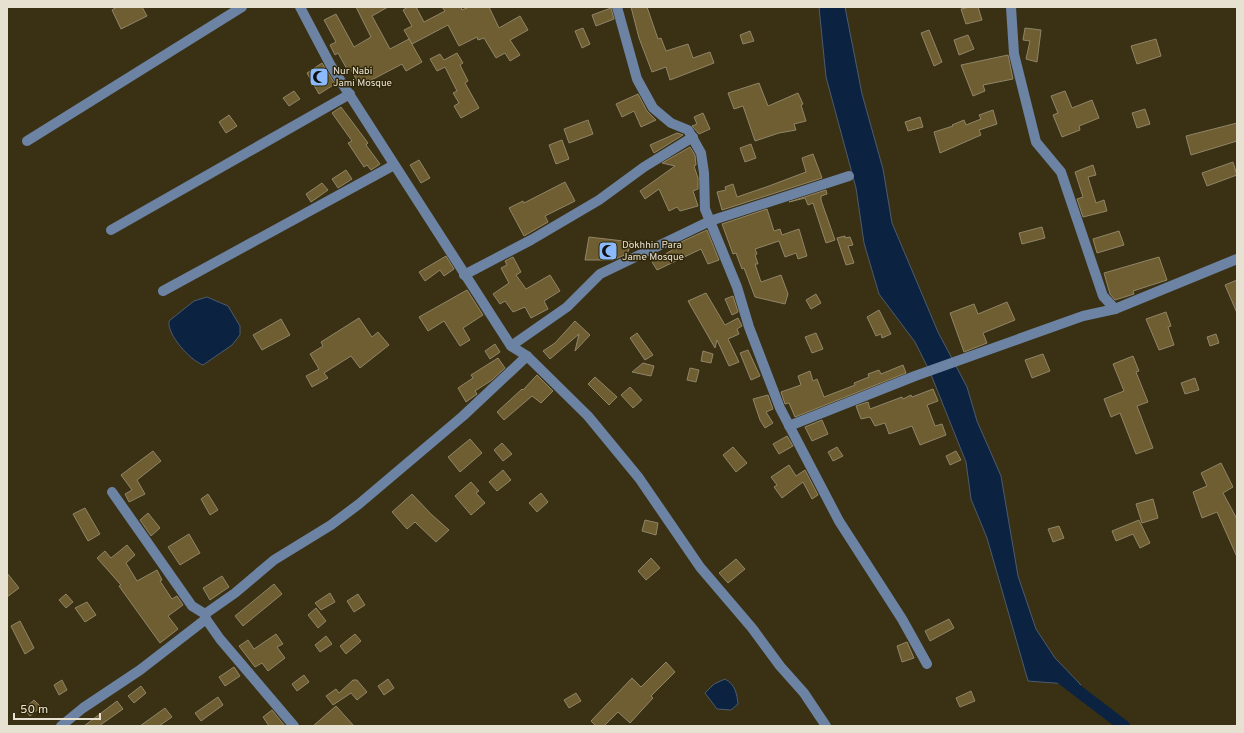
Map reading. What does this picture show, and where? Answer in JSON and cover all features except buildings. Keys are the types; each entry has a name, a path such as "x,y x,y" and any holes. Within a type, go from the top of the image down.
{"street":[{"path":"27,141 242,7"},
{"path":"300,7 330,66 350,94 464,276 511,346 527,356 588,416 635,473 700,567 752,628 780,666 804,693 826,726"},
{"path":"617,7 637,79 653,108 672,123 688,130 701,153 704,173 705,209 737,287 764,368 780,408 839,521 902,619 927,664"},
{"path":"1011,7 1014,54 1036,142 1061,172 1103,296 1115,309"},
{"path":"111,230 350,94"},
{"path":"464,276 531,240 599,200 644,167 693,137"},
{"path":"163,291 394,165"},
{"path":"511,346 567,307 600,274 710,221 849,176"},
{"path":"789,426 915,376 1083,316 1115,309 1237,259"},
{"path":"61,726 83,708 140,670 274,560 314,536 354,508 463,416 527,356"},
{"path":"112,492 192,606 205,617 294,726"}],"water":[{"path":"819,7 845,7 862,94 883,169 892,223 938,332 967,387 977,421 1001,476 1018,576 1036,629 1055,658 1081,685 1028,681 987,538 971,499 966,462 930,372 915,342 879,294 864,243 856,188 826,77"},
{"path":"207,297 228,306 240,326 240,335 232,345 203,365 186,353 175,340 169,327 169,321 194,301"},
{"path":"725,679 733,686 737,697 738,704 731,710 717,709 705,693 714,684"}],"waterway":[{"path":"1057,675 1124,726"}],"place":[{"name":"Nur Nabi Jami Mosque","path":"319,77"},
{"name":"Dokhhin Para Jame Mosque","path":"608,251"}]}
